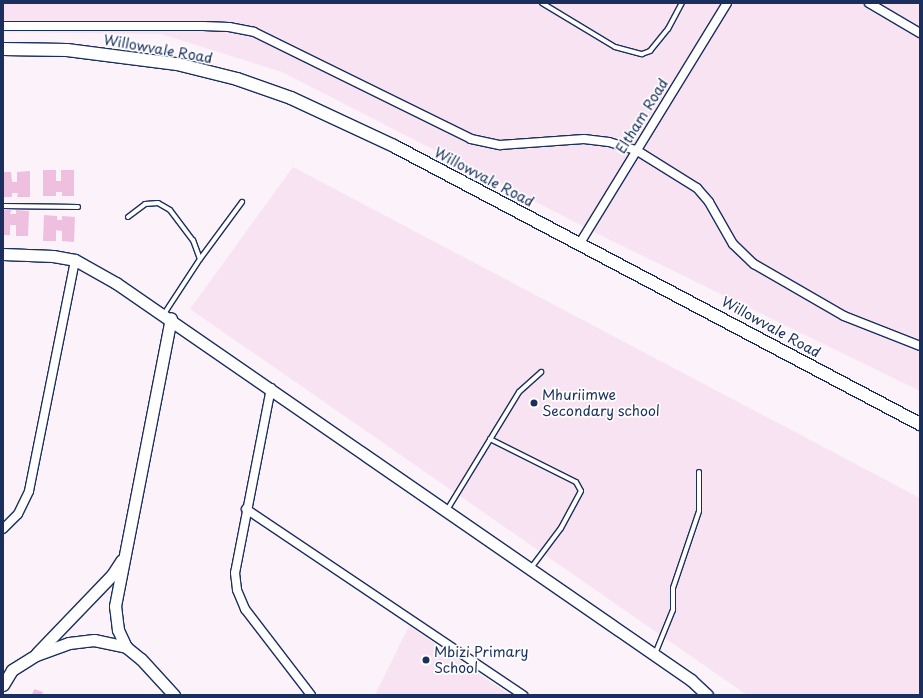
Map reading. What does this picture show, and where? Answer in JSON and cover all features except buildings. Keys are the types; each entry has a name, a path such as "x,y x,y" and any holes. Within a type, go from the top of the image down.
{"main road":[{"name":"Willowvale Road","path":"3,49 67,50 119,55 177,64 237,79 350,124 580,243 920,424"}],"street":[{"name":"Eltham Road","path":"580,243 727,3"},
{"path":"869,3 920,33"},
{"path":"3,26 210,27 254,32 471,139 500,145 584,139 609,142 636,150 697,188 709,202 733,244 754,264 844,316 920,346"},
{"path":"3,254 52,256 75,260 116,283 168,316 691,680 707,695"},
{"path":"3,529 18,514 29,491 75,260"},
{"path":"168,316 115,606 118,630 126,647 174,695"},
{"path":"271,388 246,509 235,573 237,590 245,609 311,695"},
{"path":"246,509 522,695"},
{"path":"36,655 112,575 124,557"},
{"path":"3,685 12,670 36,655 69,643 94,640 126,647"}],"lane":[{"path":"542,3 615,47 642,54 650,50 668,29 682,3"},
{"path":"168,316 200,259 242,202"},
{"path":"128,217 145,204 158,203 170,210 193,240 200,259"},
{"path":"3,206 78,207"},
{"path":"447,510 519,392 541,372"},
{"path":"490,439 576,482 581,491 561,528 530,568"},
{"path":"655,655 673,610 673,588 698,511 699,472"}],"shaded area":[{"path":"3,3 920,3 920,391 604,237 282,72 161,34 3,32"},
{"name":"Mhuriimwe Secondary school","path":"293,167 920,498 920,695 747,695 190,309"},
{"name":"Mbizi Primary School","path":"409,626 510,695 375,695"}],"place":[{"name":"Mhuriimwe Secondary school","path":"534,403"},
{"name":"Mbizi Primary School","path":"426,660"}]}
